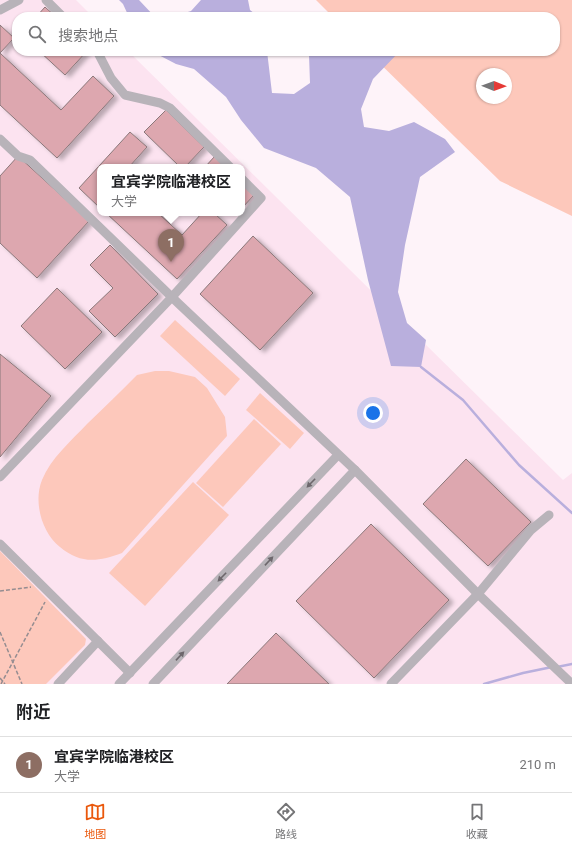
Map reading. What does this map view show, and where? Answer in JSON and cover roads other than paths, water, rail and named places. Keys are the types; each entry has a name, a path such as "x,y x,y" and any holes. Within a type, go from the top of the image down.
{"street":[{"path":"0,10 19,0"},
{"path":"46,0 58,12"},
{"path":"100,56 111,78 125,95 160,103 170,108 227,164"},
{"path":"0,139 18,156 30,160 355,470 478,594 572,684"},
{"path":"245,182 261,198 245,216"},
{"path":"0,477 172,297 245,216"},
{"path":"119,684 338,455"},
{"path":"153,684 355,470"},
{"path":"391,684 478,594 531,530 549,515"},
{"path":"0,544 130,673"},
{"path":"58,684 98,641"}],"waterway":[{"path":"421,367 463,400 519,465 572,513"},
{"path":"557,667 572,664"},
{"path":"484,684 523,673 552,667"}],"place":[{"name":"宜宾学院临港校区","path":"171,262"}]}
